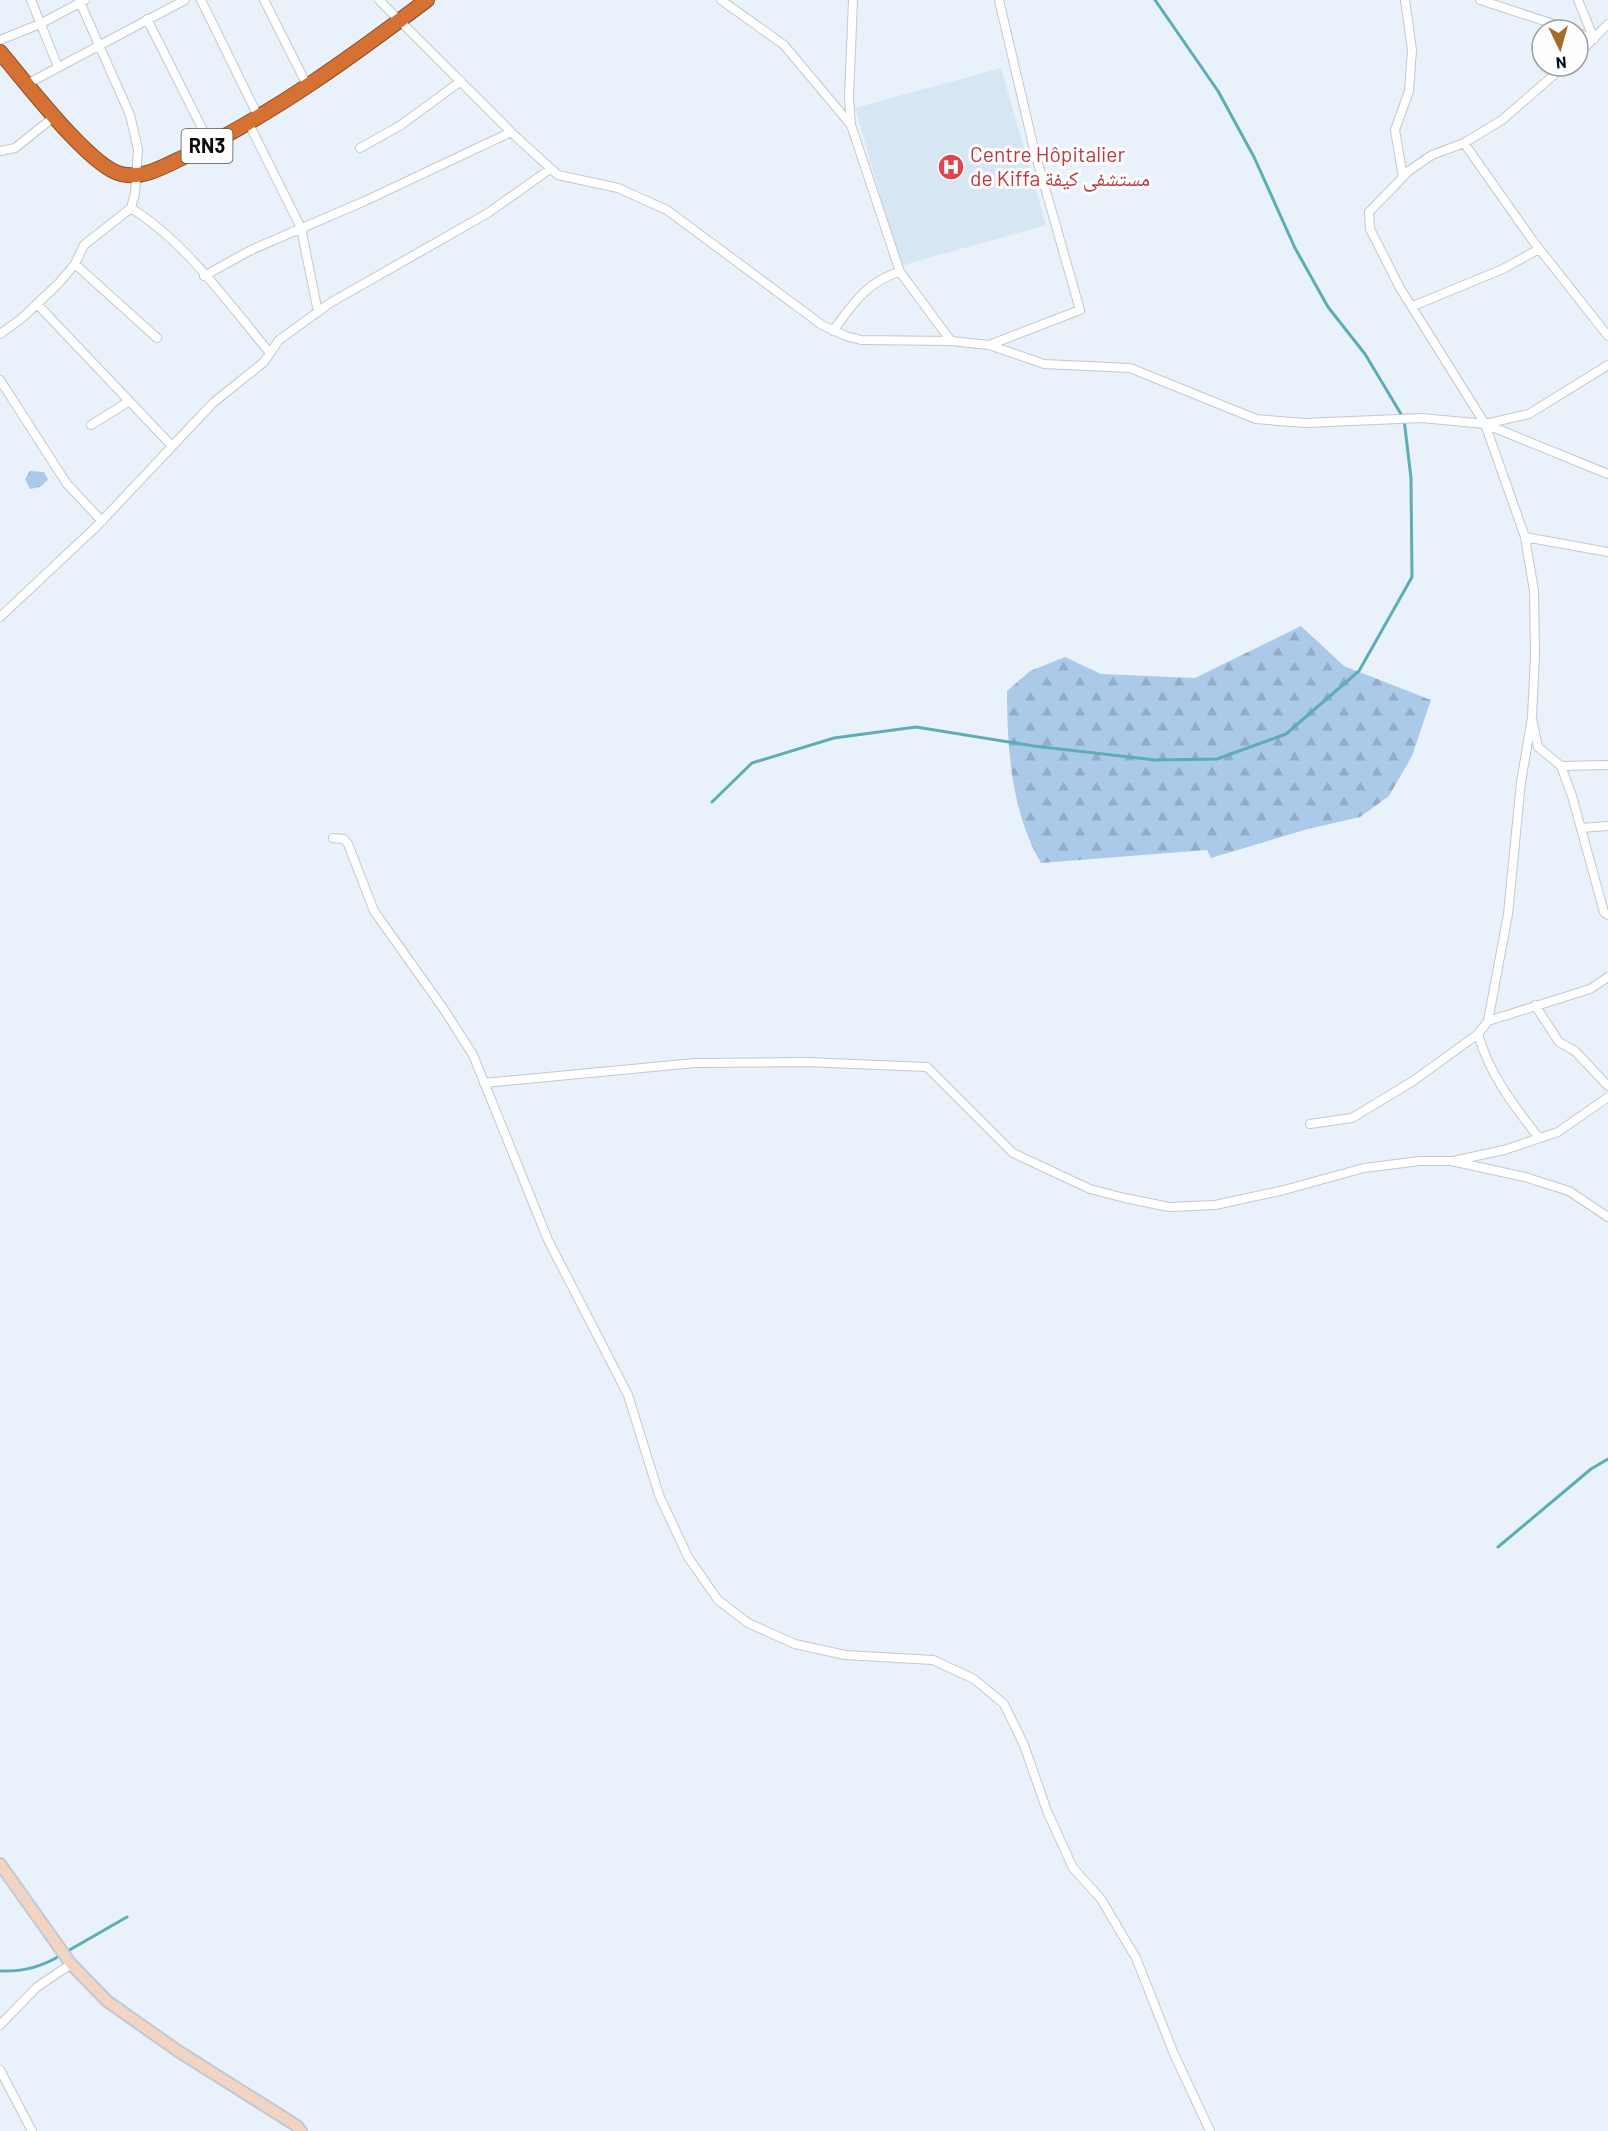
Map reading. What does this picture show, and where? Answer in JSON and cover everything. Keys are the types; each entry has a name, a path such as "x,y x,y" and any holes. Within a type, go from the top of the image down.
{"highway":[{"name":"RN3","path":"137,175 156,170 254,121 308,88 427,0"},
{"path":"0,52 93,157 108,168 122,174 137,175"}],"main road":[{"path":"0,1864 71,1964 106,2001 178,2051 297,2126 301,2131"}],"street":[{"path":"31,0 58,67"},
{"path":"27,84 185,0"},
{"path":"201,0 301,228 318,312"},
{"path":"264,0 308,88"},
{"path":"380,0 398,22 558,175 618,188 667,210 833,331 846,336 879,342 951,341 988,345 1044,364 1130,368 1256,418 1305,423 1422,418 1485,424 1608,474"},
{"path":"721,0 784,45 851,125"},
{"path":"853,0 849,97 851,125 900,273 951,341"},
{"path":"988,345 1080,310 1034,149 999,0"},
{"path":"1403,177 1395,129 1408,91 1411,60 1405,0"},
{"path":"1480,0 1535,18"},
{"path":"1578,0 1594,39"},
{"path":"0,40 40,24 82,1 130,115 138,149 137,175 131,208 84,245 75,264 37,304 0,334"},
{"path":"147,19 210,144"},
{"path":"1590,43 1608,24"},
{"path":"1590,38 1594,39"},
{"path":"1310,1124 1352,1118 1413,1081 1478,1034 1488,1021 1508,914 1521,782 1532,718 1535,656 1534,591 1525,537 1485,424 1413,306 1370,229 1369,212 1403,177 1431,155 1464,143 1502,120 1550,78"},
{"path":"360,148 401,125 461,81"},
{"path":"0,151 15,148 55,116"},
{"path":"204,276 251,250 511,132"},
{"path":"1464,143 1539,249 1608,336"},
{"path":"0,616 102,520 213,402 264,362 279,340 318,312 488,213 550,169"},
{"path":"131,208 175,242 270,353"},
{"path":"1413,306 1503,269 1539,249"},
{"path":"75,264 157,338"},
{"path":"833,331 853,303 866,290 879,280 900,273"},
{"path":"37,304 172,446"},
{"path":"1485,424 1530,414 1608,365"},
{"path":"0,380 67,484 102,520"},
{"path":"91,425 128,402"},
{"path":"1525,537 1608,552"},
{"path":"1532,718 1538,747 1560,766 1581,828 1604,912 1608,915"},
{"path":"1560,766 1608,765"},
{"path":"1581,828 1608,826"},
{"path":"333,838 344,839 348,844 374,911 446,1011 473,1055 548,1240 628,1395 656,1485 688,1557 718,1600 748,1623 795,1644 845,1655 933,1660 974,1679 1004,1704 1024,1745 1047,1812 1073,1868 1101,1899 1136,1958 1174,2054 1210,2131"},
{"path":"1488,1021 1590,989 1608,977"},
{"path":"1535,1005 1559,1042 1575,1051 1608,1086"},
{"path":"1478,1034 1484,1054 1507,1096 1539,1138"},
{"path":"484,1083 695,1063 927,1067 1012,1153 1090,1189 1168,1207 1215,1205 1284,1190 1364,1167 1420,1161 1451,1161 1504,1150 1558,1132 1608,1097"},
{"path":"1451,1161 1525,1177 1569,1191 1608,1217"},
{"path":"0,2025 37,1987 71,1964"},
{"path":"0,2070 32,2131"}],"shaded area":[{"name":"Centre Hôpitalier de Kiffa مستشفى كيفة","path":"1001,68 1046,225 900,266 855,108"}],"green space":[{"path":"30,471 44,472 48,480 40,487 30,489 25,479"},
{"path":"1301,626 1344,666 1431,700 1412,756 1389,796 1360,817 1308,829 1211,858 1207,850 1041,863 1031,843 1017,801 1008,735 1007,691 1030,671 1065,657 1101,674 1195,678"}],"waterway":[{"path":"712,802 752,763 834,738 916,727 1034,746 1155,760 1217,759 1286,734 1359,671 1412,577 1411,478 1404,419 1365,354 1328,307 1295,248 1254,157 1218,91 1155,0"},
{"path":"1498,1547 1591,1469 1608,1459"},
{"path":"66,1952 127,1917"},
{"path":"0,1971 32,1968 61,1955"}],"place":[{"name":"Centre Hôpitalier de Kiffa مستشفى كيفة","path":"951,167"}]}
